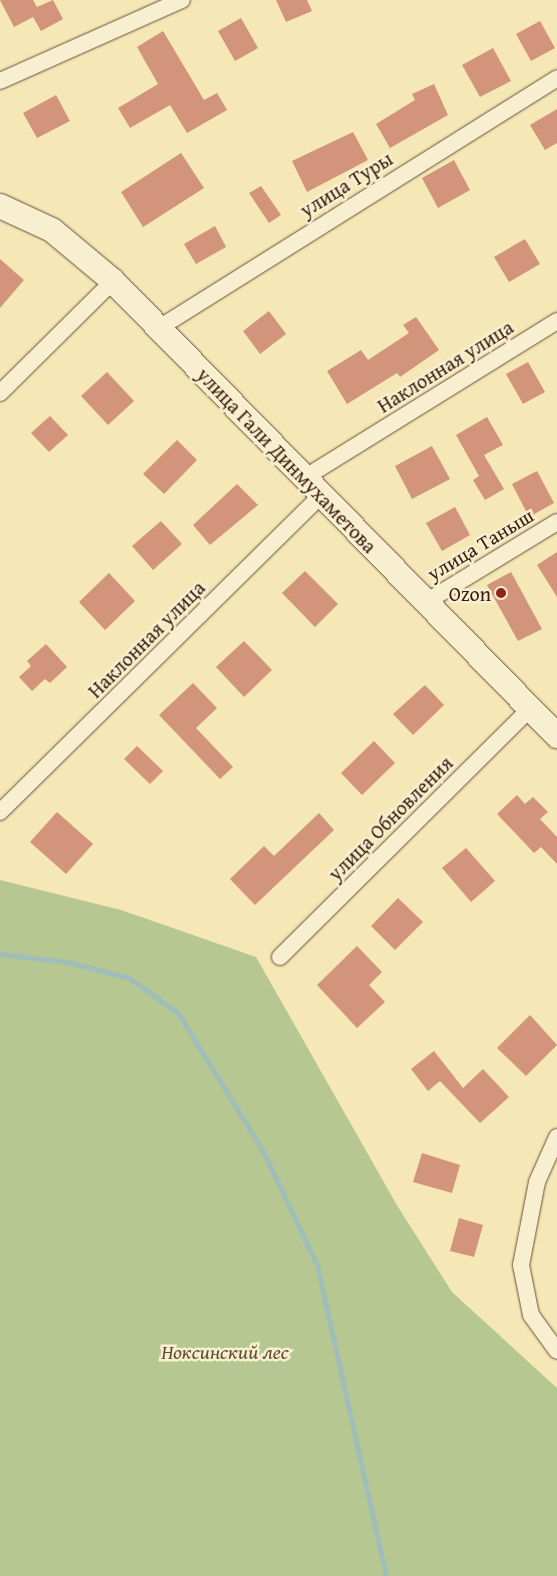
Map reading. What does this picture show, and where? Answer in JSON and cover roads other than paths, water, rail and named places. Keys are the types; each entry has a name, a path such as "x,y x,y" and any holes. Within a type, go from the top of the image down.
{"street":[{"path":"0,81 182,0"},
{"name":"улица Туры","path":"159,328 557,78"},
{"name":"улица Гали Динмухаметова","path":"0,206 52,230 114,281 321,496 530,709 555,732"},
{"path":"0,393 114,281"},
{"name":"Наклонная улица","path":"304,478 557,321"},
{"name":"Наклонная улица","path":"0,812 321,496"},
{"name":"улица Таныш","path":"426,602 557,522"},
{"name":"улица Обновления","path":"280,957 530,709"},
{"path":"557,1137 538,1182 521,1264 531,1315 557,1351"}],"waterway":[{"path":"0,954 68,962 129,978 178,1013 263,1151 317,1265 386,1576"}],"place":[{"name":"Ozon","path":"501,593"}],"park label":[{"name":"Ноксинский лес","path":"225,1351"}]}
